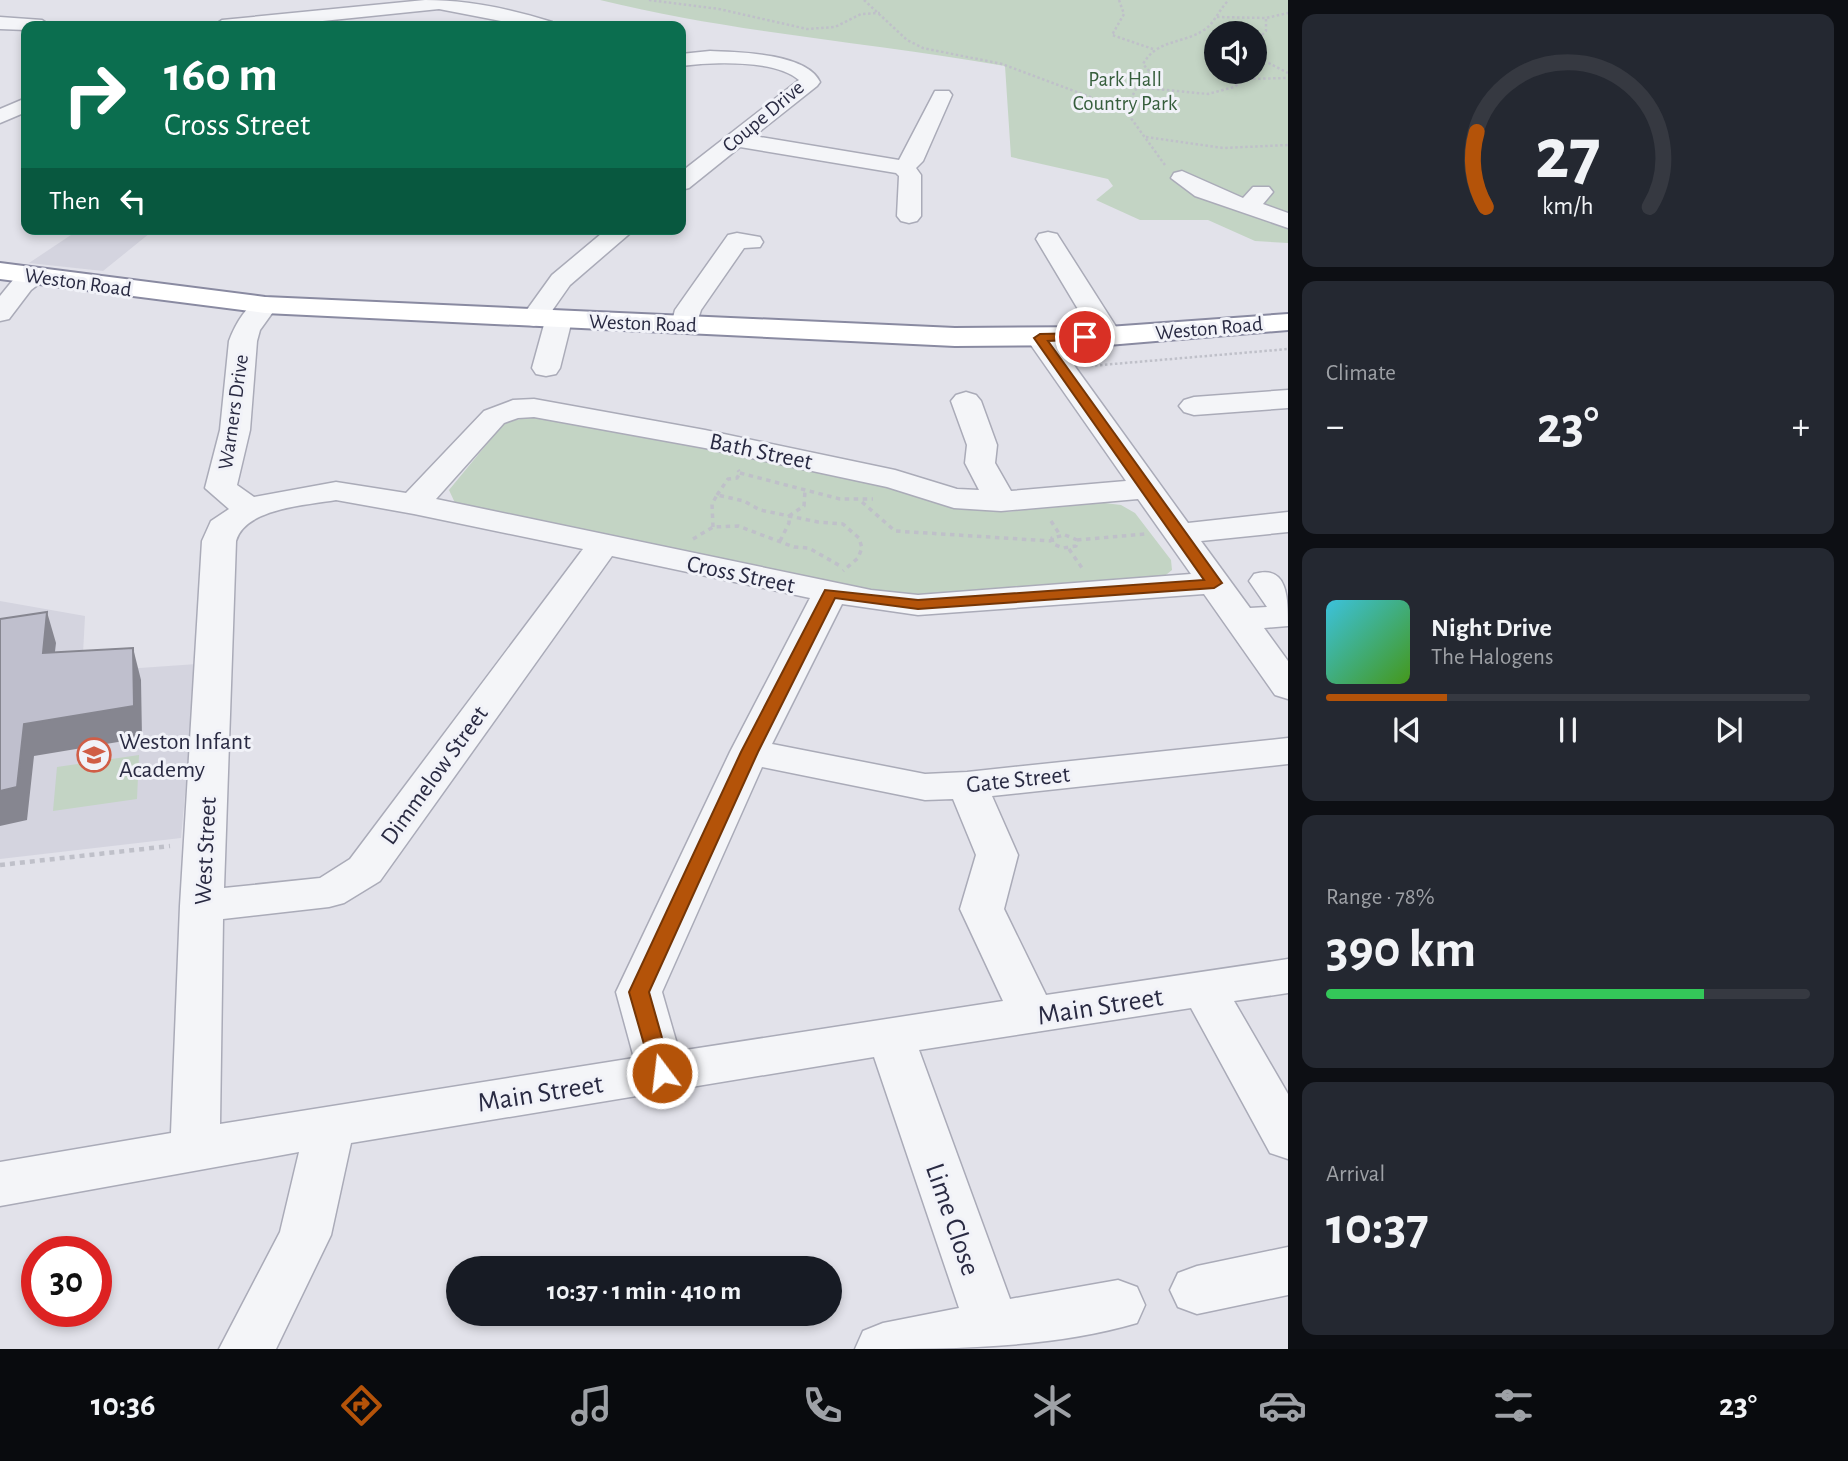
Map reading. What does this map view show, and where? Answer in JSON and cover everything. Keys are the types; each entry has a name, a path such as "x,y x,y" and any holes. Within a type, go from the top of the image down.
{"highway":[{"name":"Weston Road","path":"0,271 265,305 955,338 1108,336 1288,322"}],"street":[{"path":"261,21 439,4 529,21"},
{"path":"276,19 282,21"},
{"path":"0,23 21,24"},
{"name":"Coupe Drive","path":"686,59 730,58 787,66 807,75 810,82 686,179"},
{"path":"735,140 903,167 912,162 941,95"},
{"path":"0,117 21,106"},
{"path":"903,167 910,176 912,218"},
{"path":"1182,178 1203,191 1288,221"},
{"path":"1255,210 1250,204 1269,189"},
{"path":"546,368 546,319 540,304 553,288 616,235"},
{"path":"1048,239 1108,336"},
{"path":"684,325 688,310 737,240 751,242"},
{"path":"0,313 22,285 36,276"},
{"name":"Warners Drive","path":"262,505 220,488 234,430 243,341 247,329 265,305"},
{"path":"1040,338 1288,687"},
{"path":"1194,406 1288,399"},
{"path":"966,401 982,445 980,463 1001,501"},
{"name":"Bath Street","path":"414,504 494,417 513,409 534,408 895,479 954,498 1001,501 1146,489"},
{"name":"Cross Street","path":"262,505 336,491 414,504 668,558 838,581 918,605 1214,583"},
{"name":"West Street","path":"195,1149 202,906 219,541 223,528 262,505"},
{"path":"1178,533 1288,522"},
{"name":"Dimmelow Street","path":"202,906 329,892 365,870 604,544"},
{"path":"1241,620 1288,613 1266,580"},
{"path":"662,1073 639,992 749,752 838,581"},
{"name":"Gate Street","path":"749,752 925,787 967,785 1288,751"},
{"path":"967,785 997,855 982,909 1033,1015"},
{"name":"Main Street","path":"0,1184 330,1126 890,1036 1288,976"},
{"path":"1203,989 1288,1138"},
{"name":"Lime Close","path":"890,1036 993,1327"},
{"path":"247,1349 305,1235 330,1126"},
{"path":"1196,1290 1288,1271"},
{"path":"899,1346 1118,1305"}],"path":[{"path":"649,0 719,9 807,29 835,27 861,14 880,13"},
{"path":"1118,0 1124,14 1112,35 1154,50"},
{"path":"1125,110 1137,87 1150,72 1143,64 1148,53 1167,42 1203,31 1217,17 1228,0"},
{"path":"865,1 907,40 923,48 1002,64 1125,110 1135,119 1154,155 1182,178"},
{"path":"1217,17 1266,18 1288,13"},
{"path":"1267,62 1288,73"},
{"path":"1137,87 1215,94 1235,89 1245,79 1288,78"},
{"path":"1145,136 1223,148 1288,145"},
{"path":"1062,368 1288,349"},
{"path":"713,527 712,504 728,479 737,478 740,473 733,460 738,446"},
{"path":"789,516 804,506 805,491"},
{"path":"668,558 675,548 713,527 738,526 794,547 809,548 838,581 858,558 862,548 859,538 843,524 760,510 744,501 718,495"},
{"path":"862,502 895,531 1051,541 1058,547 1069,548 1076,546 1077,540"},
{"path":"780,541 789,523 789,516"},
{"path":"1051,541 1060,535 1077,540 1178,533"},
{"path":"0,865 206,842"}],"shaded area":[{"path":"71,235 148,235 103,271 29,263"},
{"name":"Weston Infant Academy","path":"0,601 85,616 82,672 197,664 181,838 0,859"}],"green space":[{"name":"Park Hall Country Park","path":"600,0 1288,0 1288,243 1255,241 1208,220 1140,220 1096,200 1113,186 1108,179 1011,157 1005,66 700,21"},
{"path":"531,417 829,471 887,484 934,502 965,509 1007,512 1097,502 1121,505 1135,513 1171,560 1172,570 1157,582 918,600 455,503 449,490 505,422"},
{"path":"139,755 137,799 53,811 57,767"}],"building":[{"path":"47,612 43,653 133,648 134,706 24,724 17,787 0,791 0,619"}],"place":[{"name":"Weston Infant Academy","path":"94,755"}],"route":[{"path":"662,1073 639,992 749,752 830,593 918,605 1214,583 1040,338 1085,337"}]}
